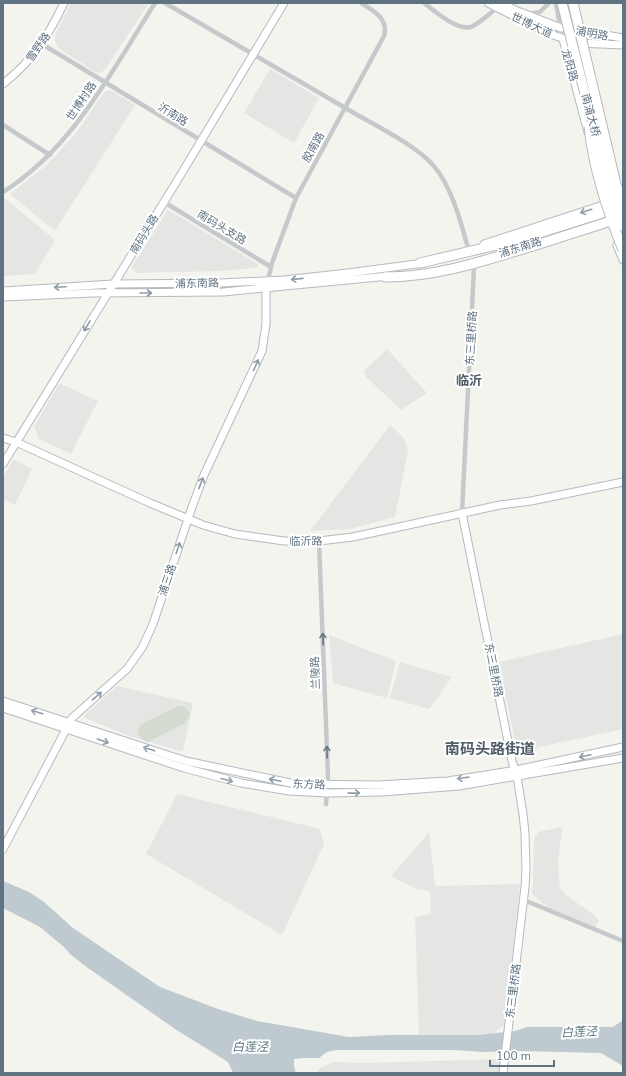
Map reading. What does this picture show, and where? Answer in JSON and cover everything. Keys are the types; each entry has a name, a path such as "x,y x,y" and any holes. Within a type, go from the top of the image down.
{"highway":[{"name":"南浦大桥","path":"562,3 615,205 623,226"},
{"name":"南浦大桥","path":"573,3 622,204"},
{"path":"586,98 592,150 604,198 623,250"},
{"path":"610,156 623,190"},
{"path":"420,263 441,257 495,246 550,230 622,204"},
{"path":"385,277 408,277 463,267 623,217"}],"main road":[{"name":"雪野路","path":"3,84 24,66 42,44 64,3"},
{"name":"南码头路","path":"3,464 284,3"},
{"name":"世博大道","path":"488,3 516,10 561,28"},
{"name":"世博大道","path":"500,6 547,34 578,43"},
{"name":"浦明路","path":"561,28 623,38"},
{"name":"龙阳路","path":"562,39 589,134 608,169 622,204"},
{"name":"浦明路","path":"578,43 623,45"},
{"name":"龙阳路","path":"578,43 608,169"},
{"name":"浦东南路","path":"391,267 421,258 486,244 622,204"},
{"name":"浦东南路","path":"3,291 113,284 267,284 385,277 447,266 493,255 608,220 622,204"},
{"name":"浦东南路","path":"367,278 399,280 436,276 474,267 505,258 623,214"},
{"name":"浦东南路","path":"3,297 93,293 223,292 267,284 459,258 608,220 623,222"},
{"path":"608,220 623,260"},
{"name":"浦三路","path":"3,849 72,718 122,674 142,648 153,624 188,520 209,464 262,351 266,324 267,284"},
{"name":"临沂路","path":"3,438 16,442 188,520 219,530 249,537 284,541 319,541 353,537 462,513 623,482"},
{"name":"东三里桥路","path":"462,513 512,761 516,773 525,833 526,869 524,900 503,1073"},
{"name":"东方路","path":"3,701 184,768 241,783 289,791 327,793 382,792 459,786 623,747"},
{"name":"东方路","path":"3,708 186,761 295,784 328,780 378,785 448,781 623,758"}],"street":[{"name":"世博村路","path":"3,192 26,176 50,154 80,119 155,3"},
{"path":"165,3 414,149 433,165 446,183 468,248"},
{"name":"胶南路","path":"267,284 271,267 296,198 384,36 384,22 377,13 361,3"},
{"path":"424,3 455,24 466,28 477,24 500,6"},
{"path":"516,10 528,14 534,14 540,12 549,3"},
{"name":"龙阳路","path":"556,3 562,39"},
{"name":"龙阳路","path":"566,3 578,43"},
{"name":"沂南路","path":"42,44 296,198"},
{"path":"3,125 50,154"},
{"name":"南码头支路","path":"164,202 271,267"},
{"name":"东三里桥路","path":"462,513 474,267"},
{"name":"兰陵路","path":"319,541 328,780 326,804"},
{"path":"524,900 623,941"}],"shaded area":[{"path":"71,3 149,3 106,68 102,72 97,73 58,48 55,41 55,35"},
{"path":"270,69 319,98 294,143 244,113"},
{"path":"110,90 135,105 55,231 10,194 48,164 77,132 104,92"},
{"path":"3,197 55,240 35,274 3,276"},
{"path":"168,210 258,264 257,268 221,271 137,273 131,268"},
{"path":"387,349 427,393 401,410 365,376 364,371"},
{"path":"61,384 98,401 71,454 39,439 34,427 58,385"},
{"path":"390,425 404,438 408,451 395,517 350,529 310,531"},
{"path":"14,459 32,469 15,505 3,499 3,477"},
{"path":"623,634 623,729 517,752 499,662"},
{"path":"329,635 396,661 387,698 333,683"},
{"path":"400,662 452,677 429,709 390,698"},
{"path":"117,686 193,703 183,752 129,736 83,717"},
{"path":"178,706 183,706 188,710 190,715 185,723 148,742 140,738 138,731 140,725"},
{"path":"177,794 320,829 324,844 282,935 146,854"},
{"path":"562,827 558,862 560,888 566,895 593,914 599,921 593,931 552,911 532,894 534,839 538,832"},
{"path":"429,832 435,886 520,884 505,1024 494,1033 477,1035 419,1035 415,917 431,914 430,891 416,889 391,876"},
{"path":"501,1059 499,1073 316,1073 320,1068 334,1062 365,1063"}],"water":[{"name":"白莲泾","path":"3,881 29,892 44,902 73,928 160,987 218,1009 257,1021 349,1037 389,1035 477,1035 515,1031 527,1027 613,1027 623,1020 623,1066 601,1053 521,1051 484,1052 452,1050 336,1050 327,1052 319,1058 294,1059 296,1073 233,1073 228,1062 175,1029 88,968 40,927 3,908"}],"district":[{"name":"临沂","path":"469,380"},
{"name":"南码头路街道","path":"490,749"}]}
